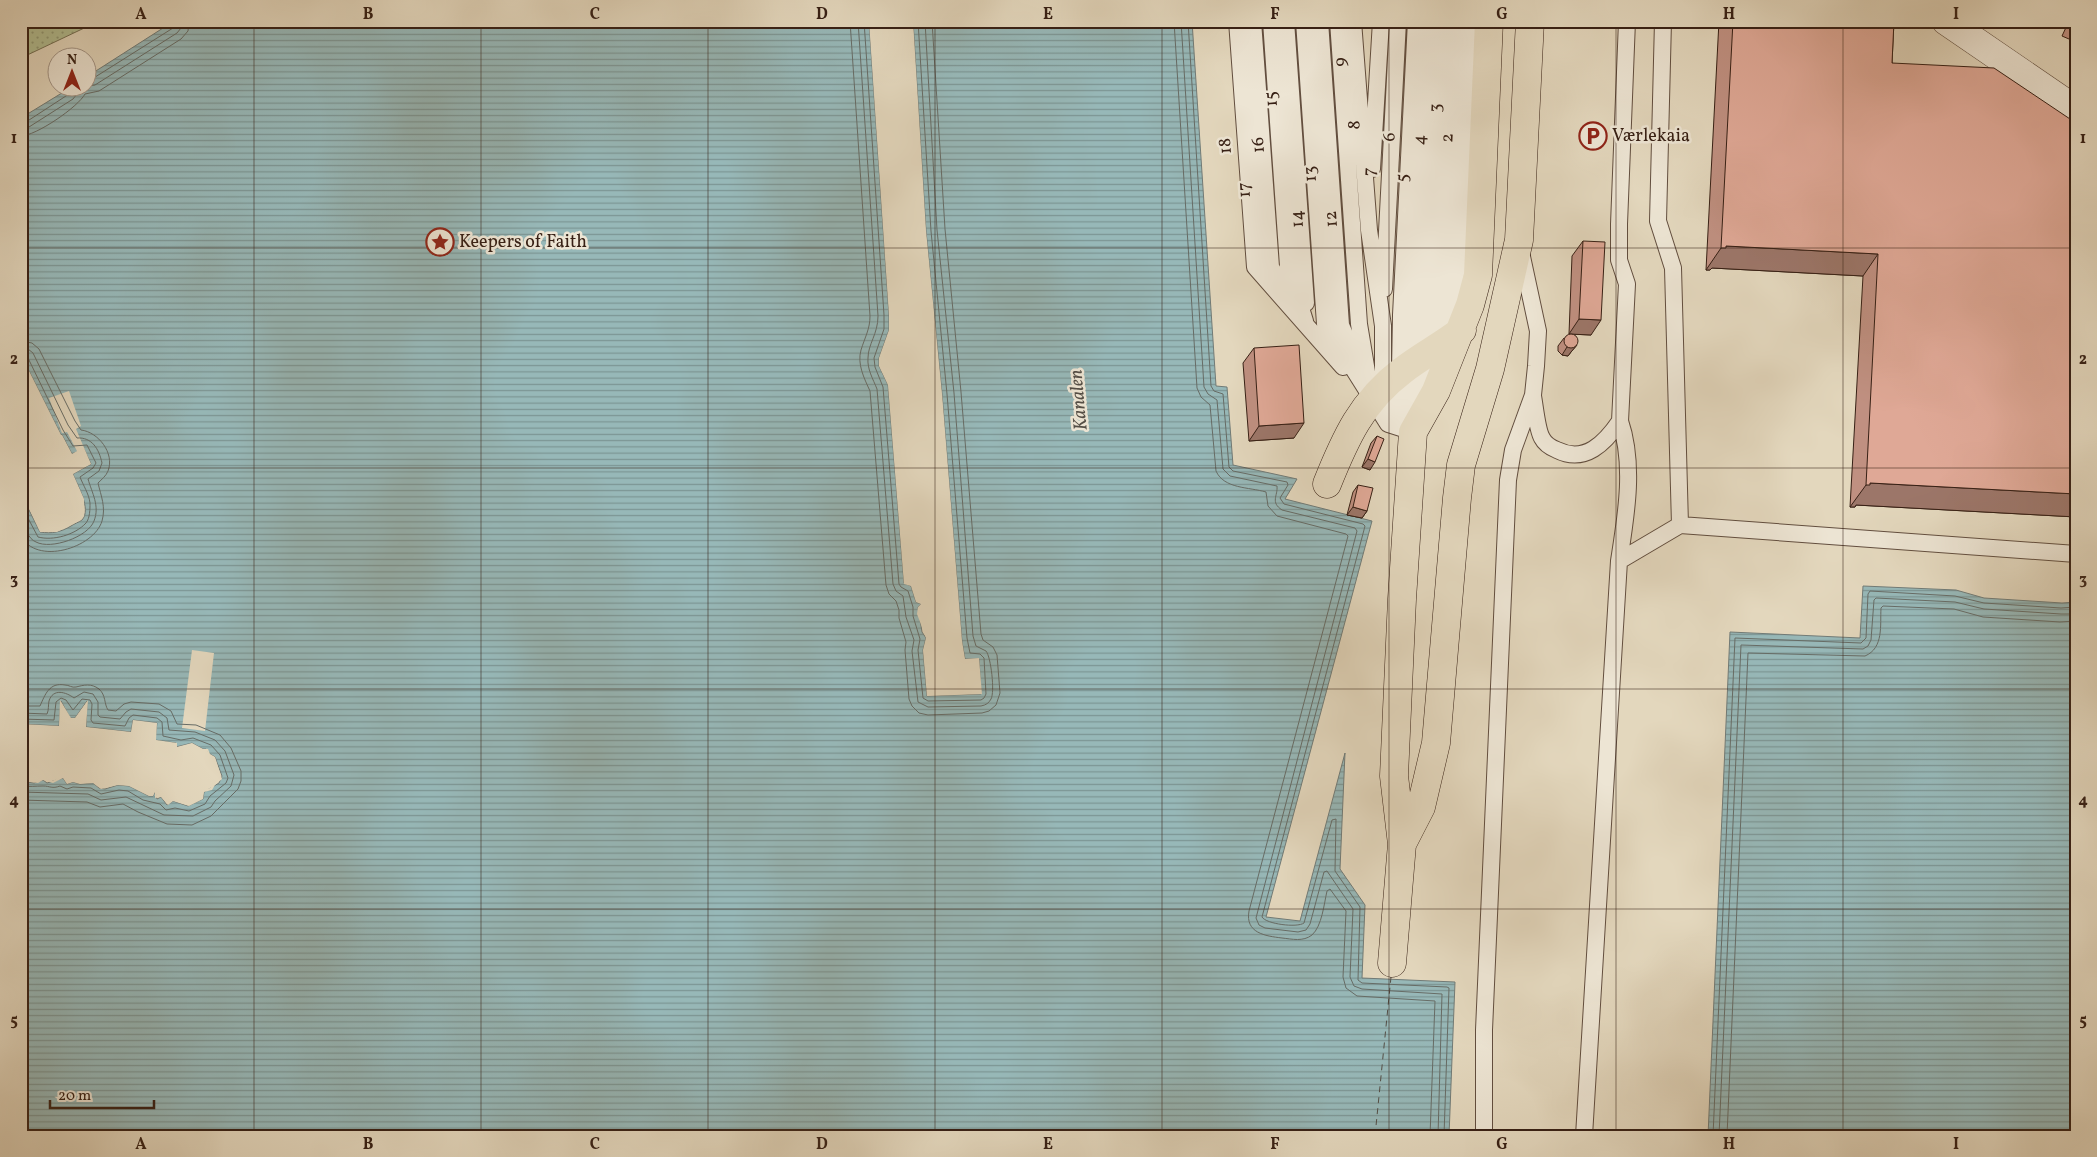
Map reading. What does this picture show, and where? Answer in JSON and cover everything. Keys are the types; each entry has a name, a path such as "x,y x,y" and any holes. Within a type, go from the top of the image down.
{"highway":[{"path":"1327,484 1349,431 1470,305 1478,275 1488,21"},
{"path":"1402,844 1421,807 1436,743 1461,465 1490,369 1519,240 1530,21"},
{"path":"1414,364 1506,297"},
{"path":"1392,964 1402,844 1394,776 1402,599 1413,432 1436,391 1441,377 1414,364"}],"street":[{"path":"1946,21 2076,110"}],"lane":[{"name":"18","path":"1237,21 1263,267"},
{"name":"17","path":"1253,21 1263,267"},
{"name":"16","path":"1271,21 1296,265"},
{"name":"15","path":"1286,21 1296,265"},
{"name":"14","path":"1304,21 1333,325"},
{"name":"13","path":"1320,21 1333,325"},
{"name":"12","path":"1338,21 1359,324 1414,364"},
{"path":"1353,21 1369,230 1383,326 1414,364 1426,397 1413,432"},
{"name":"9","path":"1359,105 1364,21"},
{"name":"8","path":"1369,230 1381,21"},
{"name":"7","path":"1383,326 1398,21"},
{"name":"6","path":"1414,364 1401,315 1416,21"},
{"name":"5","path":"1414,364 1430,21"},
{"name":"4","path":"1414,364 1432,291 1446,21"},
{"name":"3","path":"1456,257 1461,21"},
{"name":"2","path":"1456,257 1474,21"},
{"path":"1584,1136 1619,561 1627,509 1627,440 1620,421 1627,284 1619,260 1619,224 1627,21"},
{"path":"1663,21 1658,221 1673,268 1680,525"},
{"path":"1519,240 1538,331 1533,395 1541,438 1551,448 1563,453 1585,454 1608,439 1620,421"},
{"path":"1413,432 1388,424 1456,257"},
{"path":"1296,265 1307,327"},
{"path":"1263,267 1307,327 1414,364"},
{"path":"1333,325 1414,364"},
{"path":"1413,432 1404,412 1414,364"},
{"path":"1484,1136 1484,1030 1508,480 1513,450 1533,395"},
{"path":"1619,561 1680,525 2076,554"}],"green space":[{"path":"21,21 99,21 21,58"}],"water":[{"name":"Kanalen","path":"174,21 869,21 889,315 889,330 879,358 879,366 888,385 904,583 911,586 916,602 921,604 918,607 922,632 926,638 923,650 927,696 981,694 979,659 965,659 962,642 942,394 926,231 913,21 1192,21 1216,386 1227,387 1233,465 1297,479 1285,499 1372,521 1266,917 1300,921 1345,753 1340,869 1365,905 1362,978 1455,982 1449,1136 21,1136 21,781 34,783 43,780 47,783 63,778 67,784 73,782 80,784 93,783 99,788 105,789 118,785 129,786 149,796 153,796 155,792 157,799 161,797 167,805 173,801 188,806 203,799 204,792 219,783 222,776 215,757 206,749 192,743 176,747 176,743 155,740 157,723 133,720 131,732 86,727 87,701 75,718 70,718 61,701 59,726 21,724 21,494 40,532 52,533 64,530 82,520 85,515 85,504 73,474 91,464 84,449 72,454 21,355 21,118 54,98 98,98 98,70"},
{"path":"1863,586 1956,590 1984,598 2062,603 2076,602 2076,1136 1708,1136 1730,632 1860,638"}],"pier":[{"path":"869,21 871,21 891,315 891,331 881,358 890,385 907,582 913,584 918,601 924,603 920,614 928,638 926,650 930,694 979,692 976,661 963,661 960,642 940,394 924,231 911,21 913,21 926,231 942,394 962,641 965,659 979,658 982,694 927,696 923,650 926,638 917,614 918,607 921,604 916,602 911,586 904,584 888,385 879,366 879,358 889,330 889,315"},
{"path":"21,355 72,454 77,451 67,432 62,433 49,398 69,391 81,426 76,429 91,464 73,474 84,499 84,516 81,520 57,532 40,532 21,491 42,530 64,527 81,515 82,500 70,473 88,463 83,452 73,456 70,455 58,436 21,361"},
{"path":"192,650 214,653 205,731 182,728"},
{"path":"60,700 71,718 75,718 88,700 86,727 131,732 133,720 157,723 156,740 177,743 177,747 192,743 203,749 208,749 210,754 215,757 222,779 212,790 204,792 203,799 189,806 173,801 168,805 161,797 155,798 155,792 153,796 149,796 129,786 118,785 101,789 93,783 80,784 73,782 67,784 63,778 53,783 43,780 38,783 21,781 21,779 37,780 43,777 52,781 63,776 67,781 73,779 93,781 102,786 130,783 150,794 156,790 157,796 163,795 168,802 174,799 188,804 201,797 202,790 210,788 220,778 213,759 208,756 207,751 202,751 192,746 176,749 174,745 154,742 154,725 135,723 132,734 85,729 83,727 84,709 77,720 70,721 63,709 60,728 21,727 21,724 59,726"}],"building":[{"path":"1733,21 1894,21 1892,63 1994,68 2076,123 2076,494 1870,483 1870,485 1866,485 1878,254 1726,246 1726,248 1721,248"},
{"path":"1583,241 1605,242 1601,320 1579,319"},
{"path":"1571,334 1576,336 1578,341 1576,346 1571,348 1566,346 1564,341 1566,336"},
{"path":"1299,345 1304,423 1259,426 1254,348"},
{"path":"1377,436 1384,439 1375,462 1368,459"},
{"path":"1358,485 1373,488 1367,511 1353,507"}],"ferry route":[{"path":"1375,1136 1391,977"}],"place":[{"name":"Værlekaia","path":"1593,136"},
{"name":"Keepers of Faith","path":"440,242"}]}
